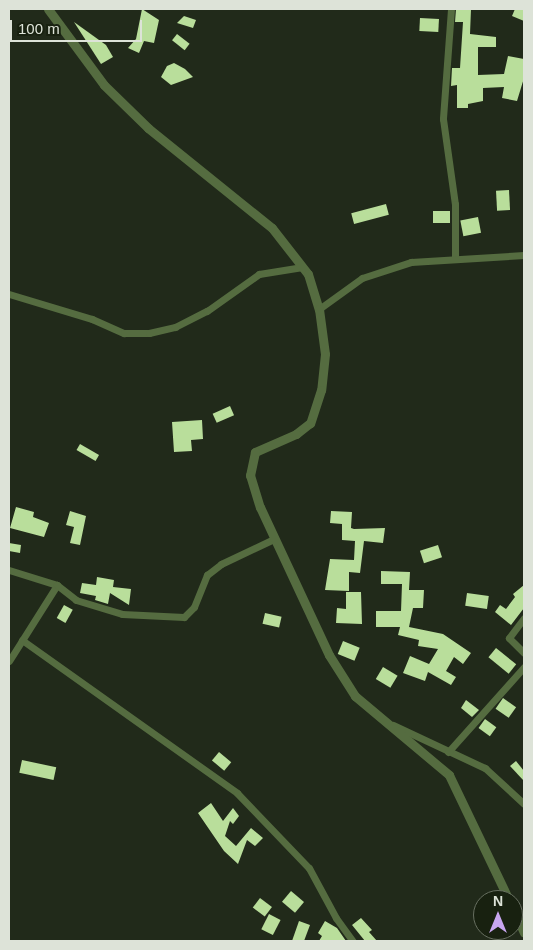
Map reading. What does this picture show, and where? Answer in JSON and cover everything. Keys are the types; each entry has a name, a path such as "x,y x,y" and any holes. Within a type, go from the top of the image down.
{"street":[{"path":"48,9 104,84 148,128 272,228 308,274 319,309 325,354 321,390 310,423 296,434 255,452 250,475 274,539 329,655 355,696 449,774 504,890"},
{"path":"451,9 443,120 455,204 455,259"},
{"path":"319,309 374,272 411,262 524,255"},
{"path":"9,294 92,320 124,334 149,333 175,327 207,311 259,274 302,267"},
{"path":"9,570 57,585 76,600 122,614 184,617 194,607 207,575 221,564 274,539"},
{"path":"9,661 57,585"},
{"path":"524,618 509,638 524,653"},
{"path":"22,640 237,793 309,868 336,918 353,941"},
{"path":"448,752 524,667"},
{"path":"380,718 485,768 523,801"}],"building":[{"path":"142,9 159,20 154,43 144,41 139,53 128,48 136,39"},
{"path":"456,9 471,9 470,34 496,37 496,47 478,47 478,75 504,74 508,56 524,59 524,78 517,101 502,98 504,87 483,88 483,101 468,104 468,108 457,108 457,85 451,86 452,68 460,68 463,22 455,22"},
{"path":"515,9 524,9 524,21 512,16"},
{"path":"184,16 196,20 193,28 177,23"},
{"path":"420,18 439,19 438,32 419,31"},
{"path":"74,22 106,45 113,57 101,64"},
{"path":"177,34 190,44 185,50 172,40"},
{"path":"174,63 185,69 193,77 171,85 161,77 167,66"},
{"path":"509,190 510,210 497,211 496,191"},
{"path":"386,204 389,215 354,224 351,213"},
{"path":"433,211 450,211 450,223 433,223"},
{"path":"478,217 481,233 463,236 460,220"},
{"path":"230,406 234,415 217,423 213,414"},
{"path":"202,420 203,439 191,440 192,451 174,452 172,422"},
{"path":"80,444 99,455 96,461 76,450"},
{"path":"16,507 34,512 33,517 49,523 44,537 10,528"},
{"path":"70,511 86,516 80,545 70,543 74,527 66,525"},
{"path":"331,511 352,512 351,528 354,529 385,528 383,543 364,541 360,573 349,572 349,591 325,590 330,559 354,560 355,541 342,540 342,524 330,523"},
{"path":"9,543 21,545 20,553 9,551"},
{"path":"438,545 442,557 424,563 420,551"},
{"path":"381,571 410,572 409,590 424,590 423,608 413,608 409,627 443,634 471,653 463,664 454,657 446,671 456,677 451,685 428,672 425,681 403,673 410,656 429,664 438,649 418,646 419,640 398,635 400,627 376,627 376,611 401,611 402,584 381,584"},
{"path":"97,577 114,580 113,587 131,589 129,605 110,593 108,604 95,600 96,596 80,593 82,583 96,585"},
{"path":"524,585 524,608 511,625 495,612 500,605 506,609 515,597 513,594"},
{"path":"346,592 361,592 362,624 336,623 337,608 346,609"},
{"path":"467,593 489,596 487,609 465,606"},
{"path":"64,605 73,610 65,623 57,618"},
{"path":"265,613 282,617 279,628 263,624"},
{"path":"343,641 360,648 354,661 338,654"},
{"path":"496,648 516,664 509,674 488,657"},
{"path":"383,667 398,676 390,688 376,679"},
{"path":"503,698 516,707 509,718 496,709"},
{"path":"466,700 479,710 472,717 461,708"},
{"path":"485,719 496,727 490,736 479,728"},
{"path":"219,752 231,762 224,771 212,760"},
{"path":"22,760 56,767 54,780 19,773"},
{"path":"516,761 524,771 524,781 510,766"},
{"path":"211,803 223,821 233,808 239,816 233,824 230,821 225,836 236,846 251,828 263,838 255,846 247,840 238,864 224,851 198,813"},
{"path":"291,891 304,902 295,913 282,902"},
{"path":"260,898 272,907 265,917 253,908"},
{"path":"269,914 281,920 273,935 261,929"},
{"path":"361,918 372,930 369,932 377,941 365,941 352,925"},
{"path":"299,921 310,925 304,941 292,941"},
{"path":"325,921 337,928 346,941 319,941 322,936 318,933"}]}
